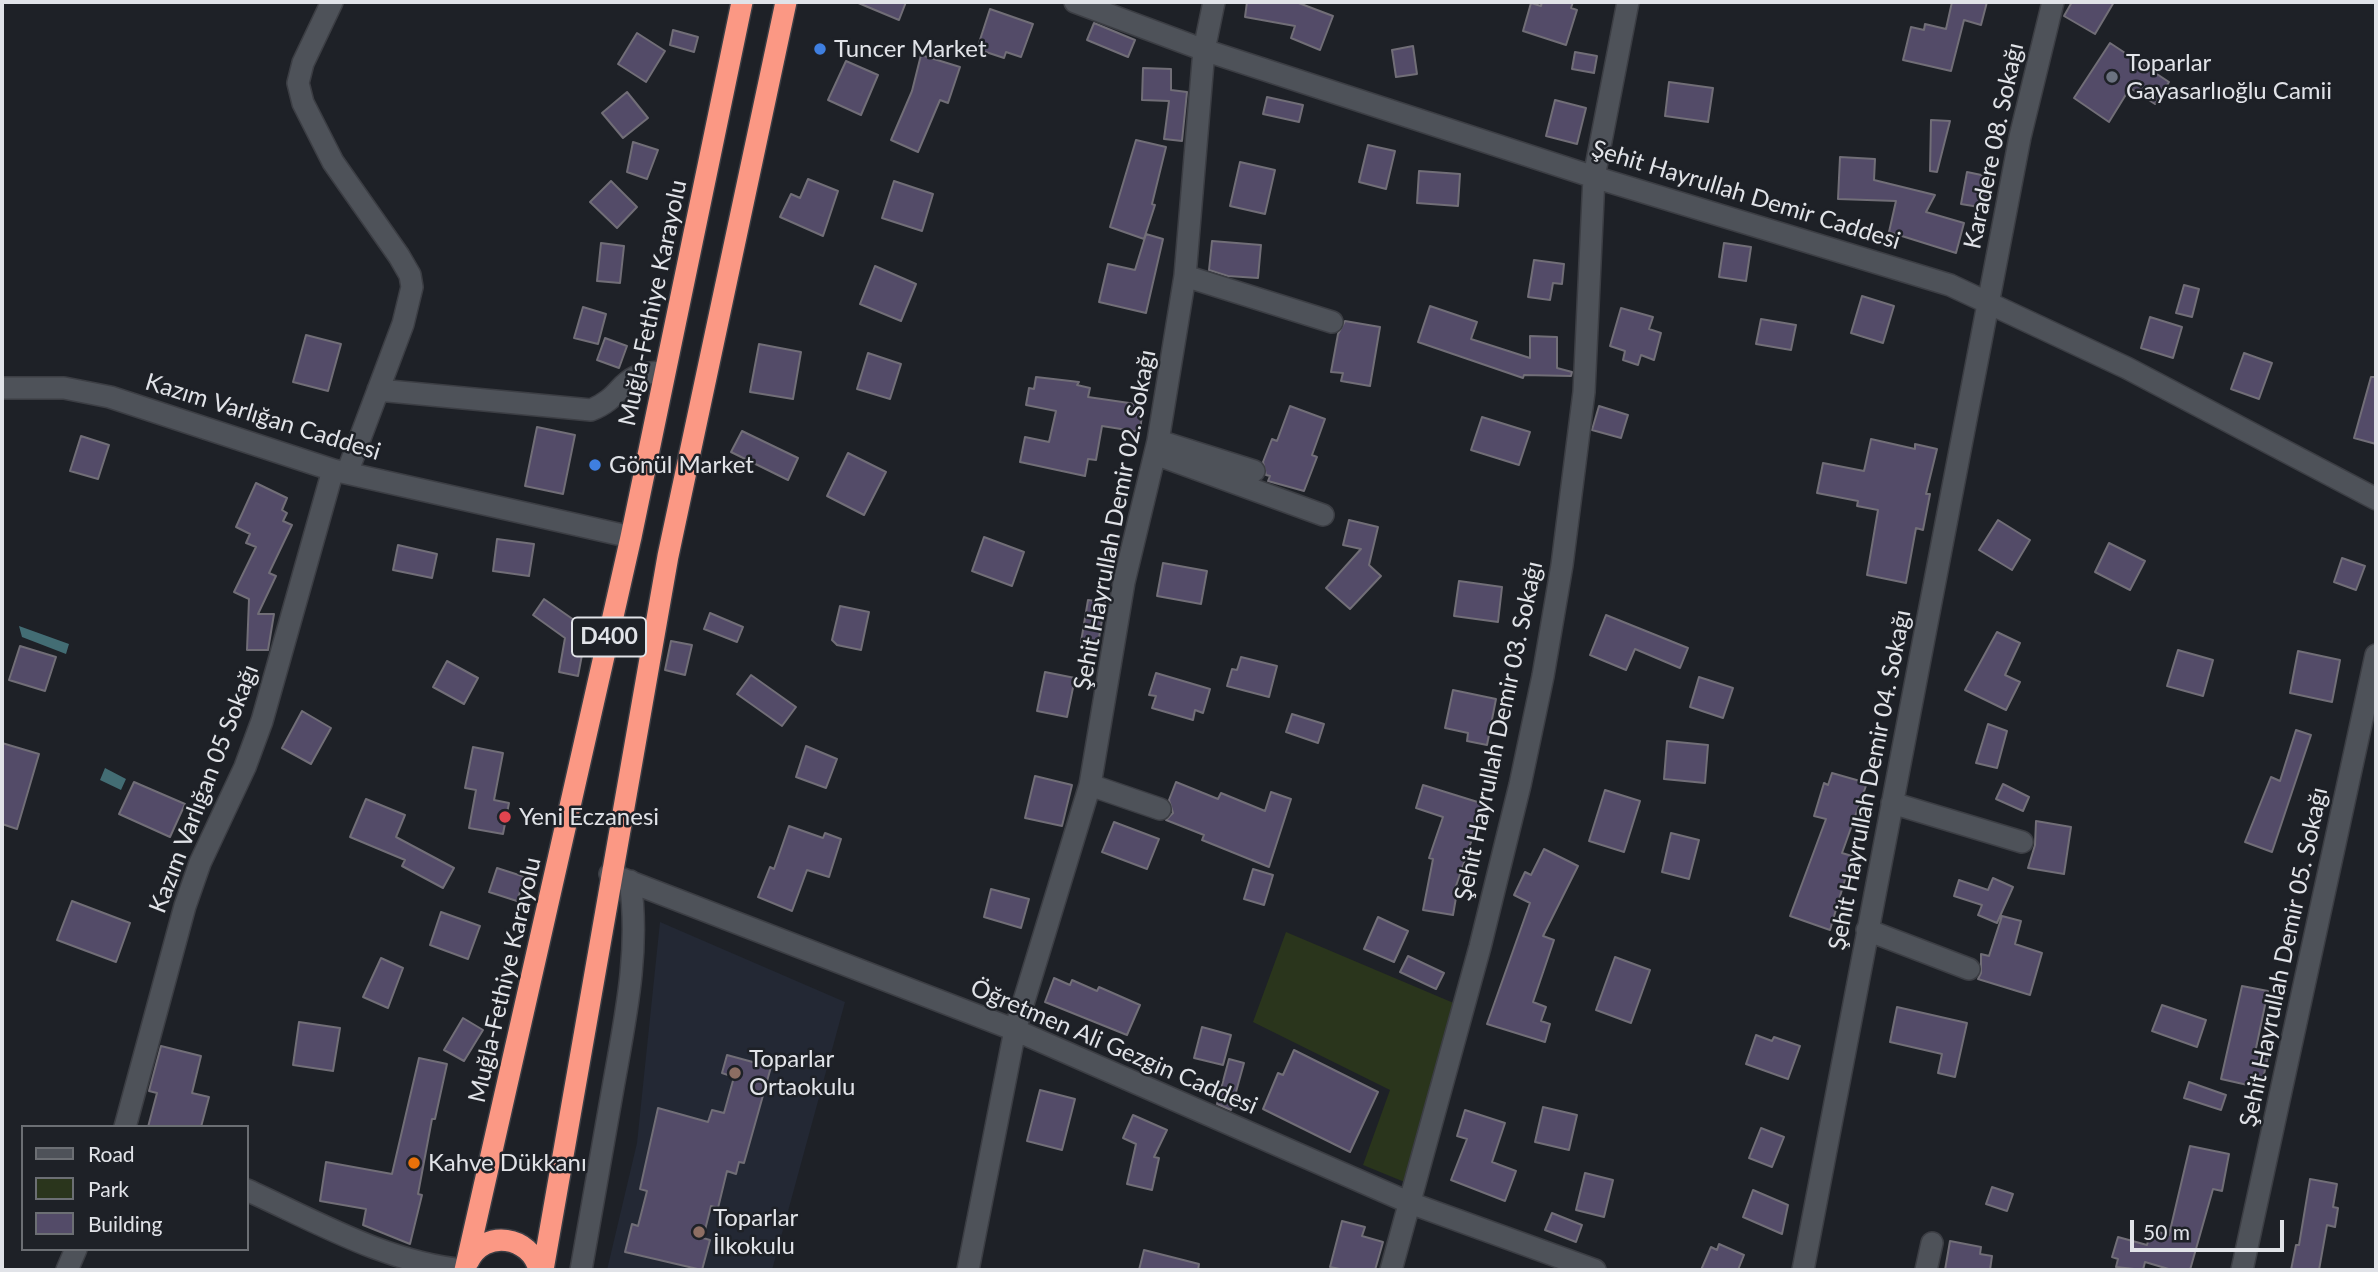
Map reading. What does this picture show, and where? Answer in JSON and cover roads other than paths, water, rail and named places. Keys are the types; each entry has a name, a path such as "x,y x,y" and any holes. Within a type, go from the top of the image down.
{"highway":[{"name":"Muğla-Fethiye Karayolu","path":"465,1270 631,537 742,2"},
{"name":"D400","path":"541,1270 620,877 668,556 786,2"},
{"path":"465,1270 478,1248 501,1239 525,1247 534,1256 541,1270"}],"street":[{"name":"Kazım Varlığan 05 Sokağı","path":"126,1125 184,906 200,863 245,767 340,472 378,390 409,304 412,287 410,275 338,172 303,103 298,83 303,63 332,2"},
{"name":"Şehit Hayrullah Demir Caddesi","path":"1075,2 1204,50 1594,177 1903,269 1989,301 2127,368 2376,499"},
{"name":"Şehit Hayrullah Demir 02. Sokağı","path":"968,1270 1015,1030 1090,785 1124,582 1157,447 1185,276 1204,50 1214,2"},
{"name":"Şehit Hayrullah Demir 03. Sokağı","path":"1391,1270 1480,947 1520,785 1543,676 1562,565 1584,393 1594,177 1628,2"},
{"name":"Karadere 08. Sokağı","path":"1989,301 2020,136 2053,2"},
{"path":"1185,276 1332,322"},
{"name":"Şehit Hayrullah Demir 04. Sokağı","path":"1803,1270 1989,301"},
{"path":"378,390 591,410 603,405 631,377 643,372 665,372"},
{"name":"Kazım Varlığan Caddesi","path":"2,388 64,388 110,397 340,472 631,537"},
{"path":"1157,447 1254,471"},
{"path":"1157,447 1323,515"},
{"name":"Şehit Hayrullah Demir 05. Sokağı","path":"2242,1270 2376,655"},
{"path":"1090,785 1160,809"},
{"path":"1892,803 2022,842"},
{"path":"581,1270 630,978 634,910 620,877"},
{"name":"Öğretmen Ali Gezgin Caddesi","path":"620,877 1015,1030 1410,1203 1595,1270"},
{"path":"1867,930 1969,969"},
{"path":"248,1190 365,1243 433,1269 465,1270"},
{"path":"1926,1270 1932,1242"},
{"path":"67,1270 75,1251"}],"water":[{"path":"19,626 69,644 66,654 22,637"},
{"path":"105,768 126,779 121,790 100,780"}],"place":[{"name":"Tuncer Market","path":"820,49"},
{"name":"Toparlar Gayasarlıoğlu Camii","path":"2112,77"},
{"name":"Gönül Market","path":"595,465"},
{"name":"Yeni Eczanesi","path":"505,817"},
{"name":"Toparlar Ortaokulu","path":"735,1073"},
{"name":"Kahve Dükkanı","path":"414,1163"},
{"name":"Toparlar İlkokulu","path":"699,1232"}]}
